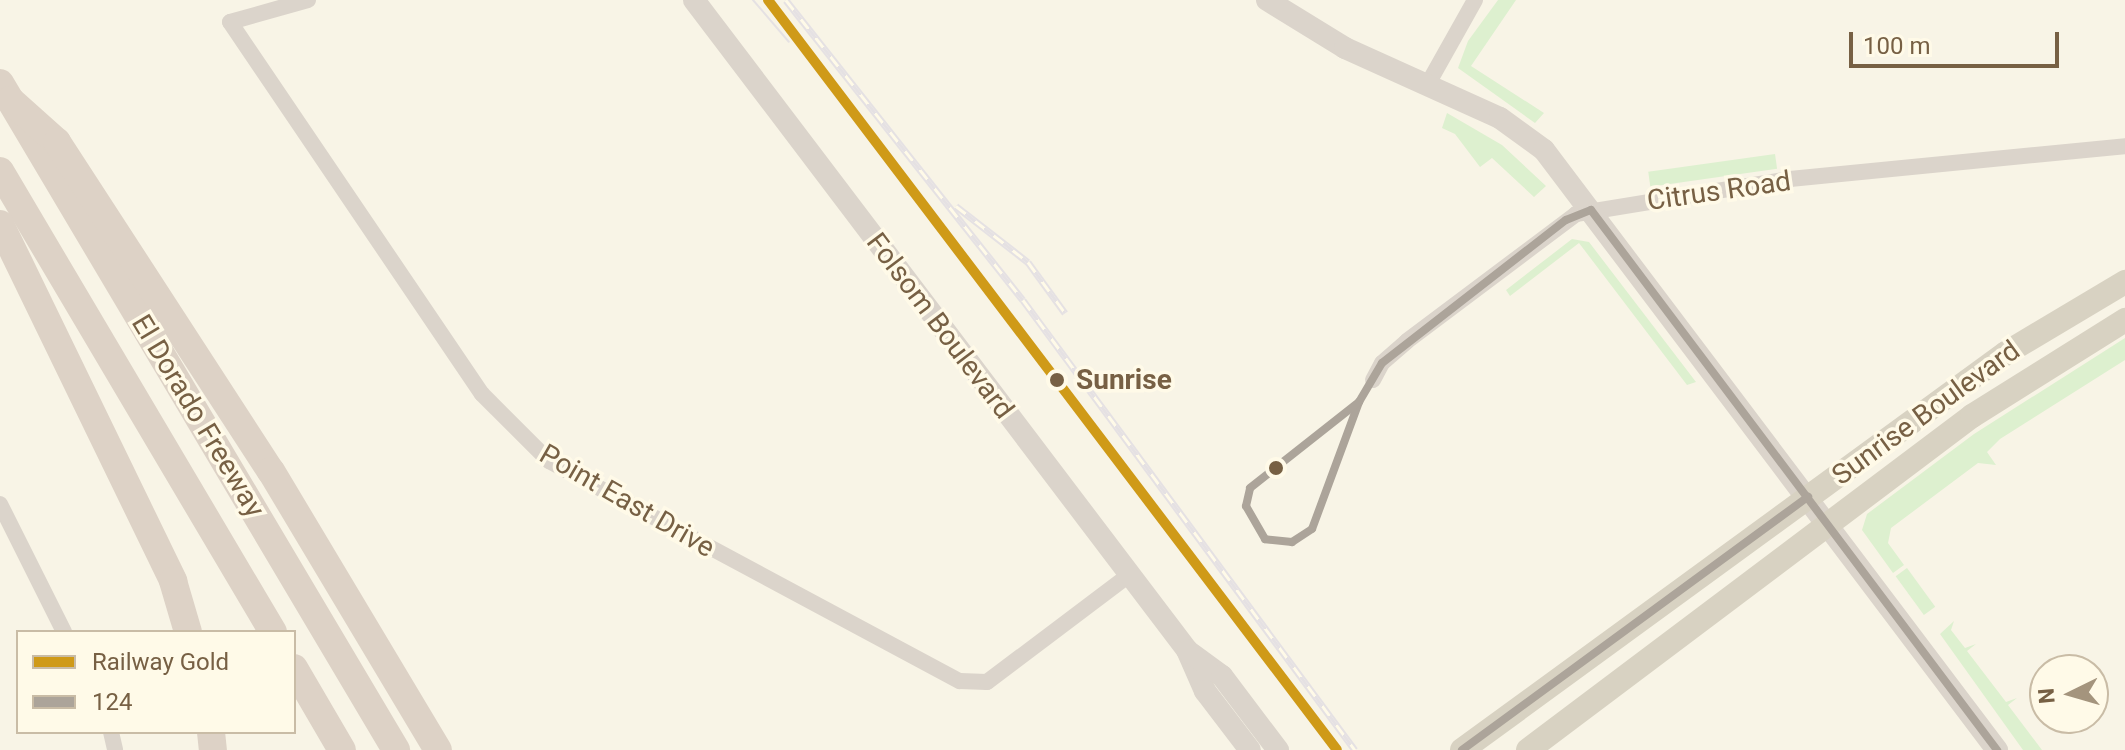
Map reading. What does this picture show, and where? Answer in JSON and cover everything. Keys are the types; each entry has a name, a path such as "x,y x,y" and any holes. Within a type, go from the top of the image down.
{"highway":[{"path":"5,91 57,142 363,625 438,750"},
{"name":"El Dorado Freeway","path":"5,91 396,750"},
{"name":"El Dorado Freeway","path":"0,171 272,630"},
{"path":"0,224 173,581 187,630"},
{"path":"363,625 453,750"},
{"path":"296,671 342,750"}],"main road":[{"name":"Folsom Boulevard","path":"694,0 1187,650 1205,691 1250,750"},
{"path":"1267,0 1345,48 1429,82 1530,138 1591,210 1997,750"},
{"name":"Sunrise Boulevard","path":"1462,750 2006,353 2125,282"},
{"name":"Sunrise Boulevard","path":"1528,750 1972,416 2125,320"},
{"name":"Folsom Boulevard","path":"1187,650 1222,676 1278,750"}],"street":[{"name":"Point East Drive","path":"308,0 230,22 482,394 524,441 576,479 960,681 987,682 1129,575"},
{"path":"1429,82 1475,0"},
{"name":"Citrus Road","path":"1373,380 1382,363 1418,332 1568,219 1591,210 1790,179 2125,146"},
{"path":"0,504 63,630"}],"green space":[{"path":"1498,0 1516,0 1471,66 1544,113 1535,123 1458,68 1468,41"},
{"path":"1447,113 1502,145 1546,186 1534,197 1492,158 1480,167 1455,134 1442,128"},
{"path":"1775,154 1777,169 1650,187 1648,172"},
{"path":"1572,239 1589,242 1696,382 1687,385 1579,243 1510,296 1506,290"},
{"path":"2125,338 2125,360 2000,439 1987,452 1996,465 1978,463 1891,528 1888,543 1904,565 1893,573 1862,530 1867,514 1974,434"},
{"path":"1907,568 1935,607 1924,615 1896,576"},
{"path":"1954,621 1951,630 1965,648 1976,644 1967,651 2006,702 2017,698 2008,705 2042,750 2023,750 1940,634"}],"tram line":[{"path":"753,0 789,42"}],"railway":[{"path":"786,0 1023,300 1355,750"},
{"path":"956,206 1028,262 1065,313"}],"rail line":[{"name":"Gold","path":"768,0 1337,750"}],"transit line":[{"name":"124","path":"1359,402 1382,363 1566,220 1591,210 1997,750"},
{"name":"124","path":"1359,402 1312,529 1292,542 1265,539 1246,506 1250,488 1359,402"},
{"name":"124","path":"1462,750 1808,497"}],"place":[{"name":"Sunrise","path":"1057,380"}]}
